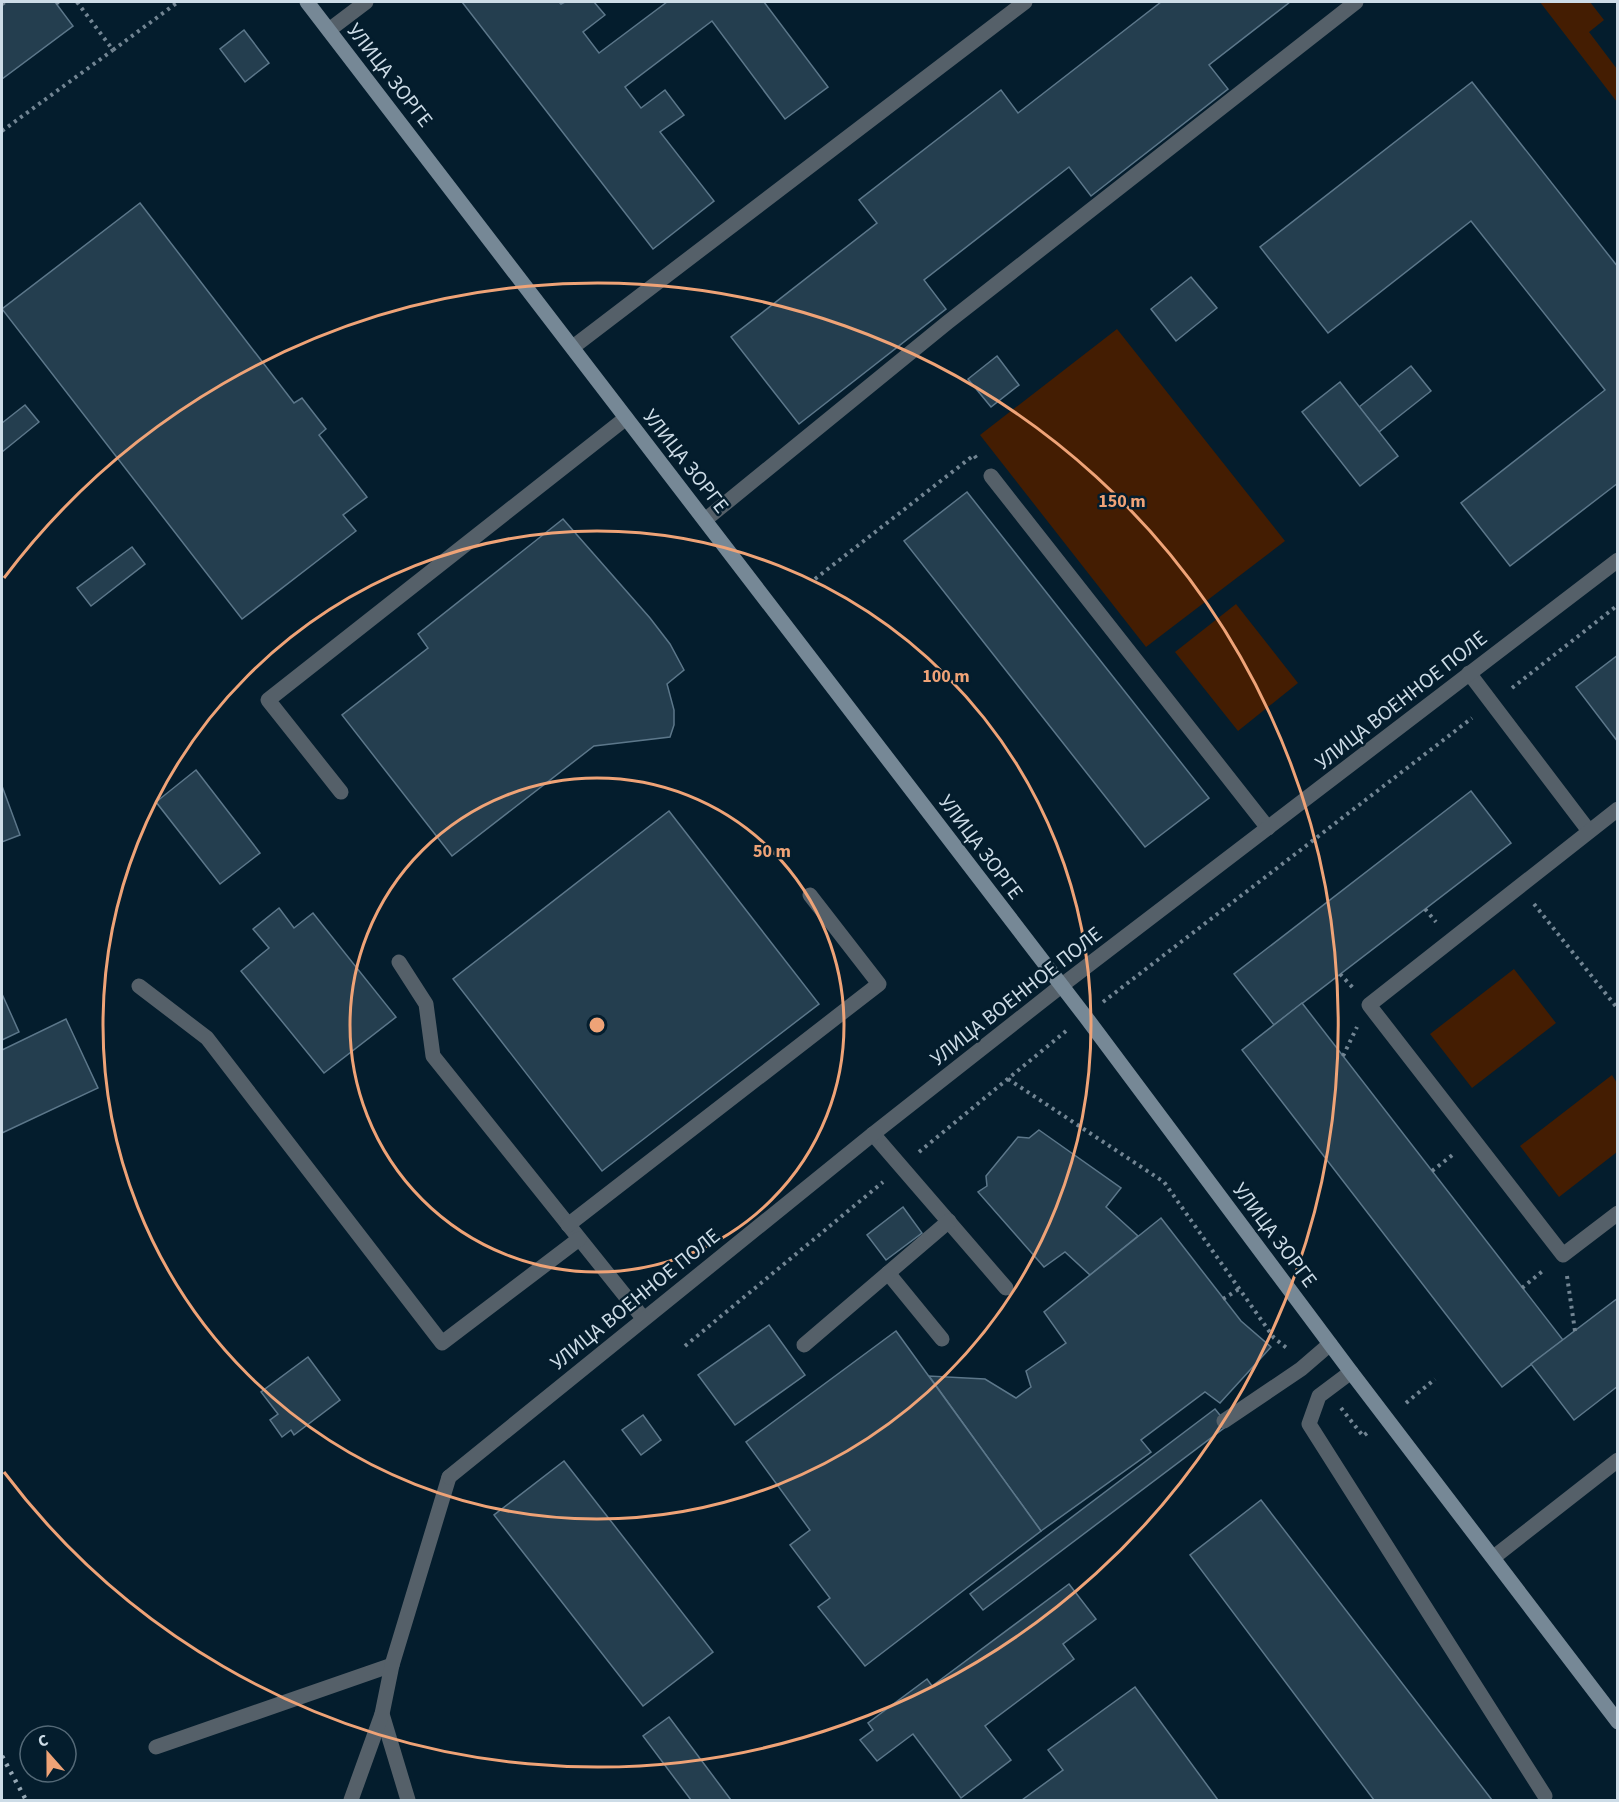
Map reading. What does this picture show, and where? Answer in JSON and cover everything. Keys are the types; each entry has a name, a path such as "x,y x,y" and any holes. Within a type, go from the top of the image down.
{"street":[{"name":"УЛИЦА ЗОРГЕ","path":"307,2 1085,1016 1351,1372 1494,1557 1617,1722"},
{"path":"329,30 366,2"},
{"path":"573,347 1024,2"},
{"path":"705,520 948,322 1356,2"},
{"path":"341,792 268,700 626,418"},
{"path":"991,476 1268,828"},
{"name":"УЛИЦА ВОЕННОЕ ПОЛЕ","path":"392,1665 449,1477 873,1134 1617,560"},
{"path":"1469,674 1590,831"},
{"path":"1617,809 1369,1005 1563,1255 1617,1213"},
{"path":"568,1225 879,984 810,895"},
{"path":"399,962 426,1004 433,1056 643,1318"},
{"path":"140,987 207,1038 442,1343 579,1239"},
{"path":"873,1134 1006,1288"},
{"path":"804,1345 949,1221"},
{"path":"888,1273 942,1339"},
{"path":"1224,1421 1301,1369 1330,1344"},
{"path":"1351,1372 1319,1396 1309,1424 1545,1796"},
{"path":"1494,1557 1617,1460"},
{"path":"351,1800 382,1714 392,1665"},
{"path":"156,1747 392,1665"},
{"path":"382,1714 408,1800"}],"path":[{"path":"77,2 113,50"},
{"path":"2,131 178,2"},
{"path":"815,579 974,455 991,476"},
{"path":"685,1346 1085,1016 1617,605"},
{"path":"1520,886 1617,1009"},
{"path":"1008,1079 1164,1182 1274,1338"},
{"path":"1563,1255 1575,1331"},
{"path":"1223,1299 1239,1288"}],"shaded area":[{"path":"1540,2 1590,2 1604,20 1589,32 1617,69 1617,102"},
{"path":"1117,329 1285,541 1146,647 980,435"},
{"path":"1236,604 1298,683 1238,731 1175,652"},
{"path":"1514,969 1556,1023 1472,1088 1430,1034"},
{"path":"1612,1075 1617,1083 1617,1152 1559,1197 1520,1146"}],"building":[{"path":"2,2 55,2 73,26 2,79"},
{"path":"462,2 559,2 561,4 594,2 605,15 583,32 599,53 667,2 764,2 828,87 785,119 712,21 625,87 641,108 665,90 684,115 660,132 714,201 653,249"},
{"path":"1161,2 1290,2 1209,65 1228,89 1091,196 1069,167 924,280 946,309 799,424 731,337 877,223 859,200 1001,90 1018,113"},
{"path":"244,30 269,63 245,82 220,49"},
{"path":"1472,82 1618,267 1618,483 1510,566 1461,503 1605,390 1471,221 1328,333 1260,247"},
{"path":"140,203 294,403 302,398 326,429 319,435 367,497 343,515 356,531 242,619 2,309"},
{"path":"1191,277 1217,308 1176,341 1151,309"},
{"path":"997,356 1019,385 991,407 968,379"},
{"path":"1411,366 1431,391 1379,432 1359,407"},
{"path":"1340,382 1398,456 1360,486 1302,412"},
{"path":"25,405 39,422 2,452 2,423"},
{"path":"967,492 1209,798 1145,847 904,541"},
{"path":"563,519 670,644 684,670 667,684 674,710 674,725 670,737 594,746 452,856 342,715 428,648 418,634"},
{"path":"132,547 145,564 91,606 77,588"},
{"path":"1618,655 1618,742 1576,687"},
{"path":"196,770 260,853 220,884 156,802"},
{"path":"2,786 20,835 2,842"},
{"path":"1471,791 1511,843 1274,1025 1234,974"},
{"path":"669,811 819,1004 602,1171 453,979"},
{"path":"279,908 294,928 313,913 396,1017 324,1073 241,971 269,948 253,929"},
{"path":"2,994 19,1032 2,1040"},
{"path":"1302,1003 1563,1340 1502,1387 1242,1050"},
{"path":"66,1019 98,1088 2,1133 2,1050"},
{"path":"1039,1130 1121,1188 1106,1207 1138,1236 1090,1275 1065,1252 1044,1267 978,1192 987,1186 986,1176 1018,1137 1029,1138"},
{"path":"903,1207 922,1233 886,1260 867,1235"},
{"path":"1161,1218 1241,1321 1271,1347 1220,1403 1205,1392 1141,1440 1151,1452 1041,1531 929,1376 985,1379 1016,1398 1031,1387 1026,1371 1066,1343 1044,1312"},
{"path":"1618,1298 1618,1386 1574,1420 1531,1364"},
{"path":"769,1325 805,1375 735,1425 698,1375"},
{"path":"896,1331 1041,1531 865,1666 818,1607 830,1598 790,1545 810,1530 746,1442"},
{"path":"308,1357 340,1400 294,1435 291,1430 282,1437 270,1420 278,1414 261,1392"},
{"path":"1215,1409 1228,1425 983,1610 970,1594"},
{"path":"643,1415 661,1440 641,1455 622,1430"},
{"path":"564,1461 713,1652 643,1706 494,1515"},
{"path":"1261,1500 1492,1800 1374,1800 1190,1555"},
{"path":"1069,1584 1096,1619 1063,1644 1074,1659 985,1726 1011,1760 961,1798 913,1734 877,1761 860,1740 873,1730 868,1723 927,1679 932,1686"},
{"path":"1135,1687 1218,1800 1022,1800 1063,1770 1048,1750"},
{"path":"669,1717 731,1800 691,1800 643,1736"}],"railway":[{"path":"2,1756 26,1800"}]}
